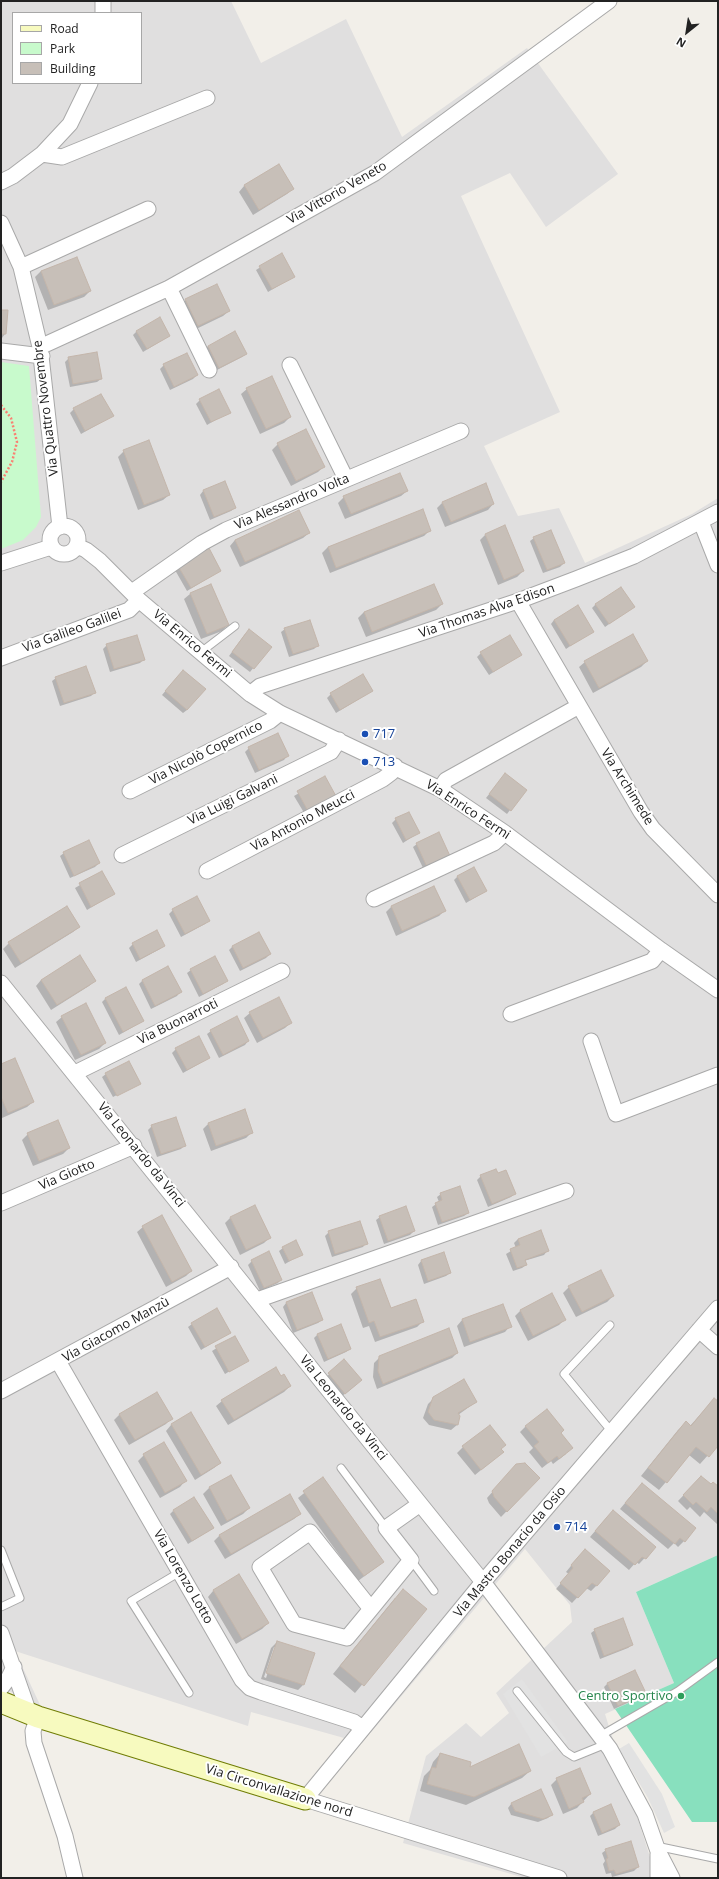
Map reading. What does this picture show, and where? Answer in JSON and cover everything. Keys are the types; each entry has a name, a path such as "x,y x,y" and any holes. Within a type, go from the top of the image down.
{"street":[{"path":"103,1 103,12"},
{"name":"Via Vittorio Veneto","path":"41,352 170,288 375,173 609,1"},
{"path":"1,182 13,176 42,154 70,124 90,84"},
{"path":"42,154 62,157 208,98"},
{"path":"21,267 148,209"},
{"name":"Via Quattro Novembre","path":"1,223 21,267 41,352 46,387 49,439 60,527"},
{"path":"170,288 209,370"},
{"path":"1,351 41,352"},
{"path":"290,365 346,479"},
{"name":"Via Alessandro Volta","path":"136,596 202,543 226,530 461,431"},
{"name":"Via Thomas Alva Edison","path":"250,694 260,686 518,601 634,556 718,512"},
{"path":"701,522 718,565"},
{"path":"60,527 68,527 76,534 78,540 77,546 66,554 56,552 51,547 50,540 52,533 60,527"},
{"name":"Via Enrico Fermi","path":"77,546 86,550 100,561 136,596 250,694 280,713 440,788 505,833 661,950 718,990"},
{"path":"1,563 51,547"},
{"name":"Via Galileo Galilei","path":"1,658 129,610 136,596"},
{"name":"Via Archimede","path":"518,601 641,812 653,829 718,895"},
{"path":"440,788 446,780 579,706"},
{"name":"Via Nicolò Copernico","path":"130,791 270,721 280,713"},
{"name":"Via Luigi Galvani","path":"122,855 331,752 339,740"},
{"name":"Via Antonio Meucci","path":"207,871 383,779 391,773 395,766"},
{"path":"374,899 494,843 505,833"},
{"path":"511,1014 652,961 661,950"},
{"name":"Via Buonarroti","path":"74,1073 282,971"},
{"name":"Via Leonardo da Vinci","path":"1,983 134,1146 483,1582 603,1740 645,1814 657,1849 672,1878"},
{"path":"591,1041 616,1114 718,1075"},
{"name":"Via Giotto","path":"1,1203 134,1146"},
{"path":"257,1300 566,1191"},
{"name":"Via Giacomo Manzù","path":"1,1391 231,1267"},
{"name":"Via Mastro Bonacio da Osio","path":"305,1799 483,1582 718,1308"},
{"path":"699,1330 718,1347"},
{"name":"Via Lorenzo Lotto","path":"58,1361 242,1680 250,1688 354,1722 362,1728"},
{"path":"371,1609 310,1532 260,1567 294,1624 347,1638 371,1609 411,1560 386,1528 420,1504"},
{"path":"1,1633 34,1715 34,1743 61,1822 75,1878"},
{"path":"1,1688 8,1679 14,1667"},
{"name":"Via Circonvallazione nord","path":"1,1702 34,1715 559,1878"},
{"name":"Via Leonardo da Vinci","path":"657,1849 658,1878"}],"lane":[{"path":"201,652 235,626"},
{"path":"610,1325 564,1374 612,1432"},
{"path":"341,1468 386,1528"},
{"path":"1,1550 20,1598 1,1607"},
{"path":"411,1560 434,1591"},
{"path":"180,1572 131,1602 189,1693"},
{"path":"517,1691 566,1752 574,1757 678,1691 718,1662"},
{"path":"657,1849 718,1859"}],"path":[{"path":"1,405 10,418 17,442 12,462 1,482"}],"shaded area":[{"path":"1,1 231,1 261,63 346,19 402,137 527,48 618,174 546,227 510,173 461,196 560,412 484,446 518,516 559,508 585,563 692,514 718,498 718,1555 636,1592 674,1683 605,1714 654,1870 652,1878 525,1878 403,1843 426,1756 466,1723 481,1737 509,1713 496,1693 572,1622 570,1605 525,1549 362,1743 251,1712 248,1726 15,1651 41,1707 1,1687"},
{"path":"522,1679 568,1742 541,1757 503,1694"},
{"path":"629,1743 662,1794 675,1827 664,1833 648,1798 619,1749"}],"green space":[{"path":"1,362 29,366 41,517 36,527 23,540 1,549"},
{"name":"Centro Sportivo","path":"718,1555 718,1822 692,1822 615,1709 674,1683 636,1592"}],"building":[{"path":"279,164 294,189 259,210 244,185"},
{"path":"282,253 295,277 272,289 259,266"},
{"path":"77,257 91,291 54,305 41,271"},
{"path":"217,284 230,311 198,326 185,299"},
{"path":"1,310 8,310 6,334 1,334"},
{"path":"160,317 170,336 147,349 136,331"},
{"path":"235,331 247,354 219,368 208,346"},
{"path":"97,352 102,379 73,384 68,357"},
{"path":"187,353 198,375 174,387 163,364"},
{"path":"272,376 291,417 266,429 246,388"},
{"path":"219,389 231,413 211,422 199,399"},
{"path":"101,394 114,416 85,431 73,408"},
{"path":"306,429 325,467 296,481 277,443"},
{"path":"149,440 170,495 144,505 123,450"},
{"path":"400,473 408,491 351,514 343,496"},
{"path":"225,481 236,508 214,517 203,490"},
{"path":"486,483 494,504 451,522 442,502"},
{"path":"423,509 431,531 336,568 328,547"},
{"path":"299,510 310,533 245,562 235,540"},
{"path":"505,525 524,571 504,580 485,534"},
{"path":"551,530 565,563 547,570 533,537"},
{"path":"209,548 221,571 191,588 178,566"},
{"path":"211,584 229,625 207,634 190,593"},
{"path":"434,584 443,604 372,632 364,612"},
{"path":"621,587 635,607 609,624 595,604"},
{"path":"578,605 594,632 570,646 554,620"},
{"path":"310,620 319,646 293,654 284,628"},
{"path":"249,629 272,647 254,669 232,652"},
{"path":"633,634 648,661 599,688 584,661"},
{"path":"137,635 145,660 114,669 106,644"},
{"path":"510,635 522,655 493,672 480,652"},
{"path":"86,666 96,693 64,703 55,677"},
{"path":"183,670 206,689 187,710 165,691"},
{"path":"363,674 373,691 340,710 330,693"},
{"path":"278,733 289,756 259,770 248,747"},
{"path":"505,773 527,790 511,811 489,794"},
{"path":"325,776 337,798 309,813 297,791"},
{"path":"409,812 420,833 406,840 395,818"},
{"path":"439,832 450,856 427,867 416,843"},
{"path":"89,840 100,863 74,876 63,852"},
{"path":"474,867 487,891 470,900 457,876"},
{"path":"102,871 115,894 91,907 79,883"},
{"path":"434,886 446,911 402,931 391,906"},
{"path":"197,896 210,921 185,934 172,909"},
{"path":"67,906 80,927 21,963 8,942"},
{"path":"157,930 165,946 140,959 132,943"},
{"path":"259,932 271,954 243,968 232,946"},
{"path":"80,955 96,981 57,1005 41,980"},
{"path":"215,956 228,981 203,994 190,969"},
{"path":"168,966 182,992 155,1006 142,980"},
{"path":"126,987 144,1021 123,1032 105,998"},
{"path":"279,997 292,1023 263,1038 249,1012"},
{"path":"86,1003 106,1043 81,1055 61,1016"},
{"path":"237,1016 249,1041 223,1055 210,1030"},
{"path":"199,1036 210,1058 187,1070 175,1048"},
{"path":"15,1058 34,1102 8,1113 1,1097 1,1064"},
{"path":"129,1061 141,1084 117,1096 105,1073"},
{"path":"245,1109 253,1133 216,1146 208,1123"},
{"path":"176,1117 186,1146 161,1154 151,1125"},
{"path":"58,1120 70,1148 39,1161 27,1133"},
{"path":"496,1169 498,1173 506,1170 516,1194 492,1204 480,1175"},
{"path":"460,1186 469,1213 442,1222 435,1203 442,1200 440,1193"},
{"path":"255,1205 271,1238 246,1250 230,1217"},
{"path":"406,1206 415,1231 388,1241 379,1216"},
{"path":"162,1215 192,1271 172,1282 142,1226"},
{"path":"360,1221 368,1244 335,1254 328,1231"},
{"path":"541,1230 549,1251 525,1260 527,1265 517,1268 510,1249 520,1245 518,1239"},
{"path":"296,1240 303,1255 289,1261 282,1247"},
{"path":"269,1251 282,1280 264,1288 251,1260"},
{"path":"444,1252 451,1273 428,1281 421,1260"},
{"path":"601,1270 614,1296 582,1312 568,1286"},
{"path":"380,1279 391,1308 416,1299 424,1322 380,1337 374,1321 369,1323 356,1287"},
{"path":"312,1292 323,1320 297,1330 286,1302"},
{"path":"552,1293 566,1320 533,1336 520,1310"},
{"path":"503,1304 512,1327 470,1342 462,1319"},
{"path":"217,1308 231,1333 205,1347 191,1323"},
{"path":"341,1324 351,1349 328,1359 317,1334"},
{"path":"449,1328 458,1353 383,1384 378,1371 379,1356"},
{"path":"235,1336 249,1361 229,1372 215,1346"},
{"path":"344,1359 362,1380 345,1394 328,1373"},
{"path":"276,1367 281,1376 284,1374 291,1386 234,1420 221,1400"},
{"path":"464,1379 477,1402 458,1413 460,1416 458,1425 434,1420 428,1412 433,1397"},
{"path":"157,1392 173,1419 135,1440 119,1414"},
{"path":"714,1398 718,1401 718,1446 709,1457 696,1447 667,1483 648,1468 686,1421 691,1426"},
{"path":"547,1409 564,1430 561,1433 573,1448 559,1459 557,1456 548,1463 534,1446 539,1442 525,1426"},
{"path":"191,1412 221,1463 201,1475 171,1424"},
{"path":"490,1425 506,1445 501,1449 504,1452 481,1470 462,1446"},
{"path":"164,1442 187,1481 165,1493 143,1454"},
{"path":"525,1463 540,1478 507,1512 494,1497 492,1491 516,1464"},
{"path":"231,1475 250,1508 227,1521 209,1487"},
{"path":"701,1476 711,1484 713,1482 718,1486 718,1514 711,1507 707,1512 696,1502 693,1505 683,1495"},
{"path":"323,1477 384,1562 364,1576 303,1491"},
{"path":"642,1483 696,1528 685,1542 680,1538 675,1544 625,1503"},
{"path":"290,1494 301,1514 231,1554 219,1535"},
{"path":"194,1497 214,1528 192,1541 173,1510"},
{"path":"613,1510 656,1547 646,1559 642,1557 635,1565 595,1531"},
{"path":"585,1549 610,1571 597,1586 592,1583 578,1598 560,1583 573,1568 571,1565"},
{"path":"239,1574 269,1623 242,1639 213,1590"},
{"path":"403,1589 427,1609 364,1686 340,1666"},
{"path":"623,1618 633,1645 604,1656 594,1629"},
{"path":"277,1641 315,1653 304,1685 266,1673"},
{"path":"635,1670 645,1691 636,1695 637,1697 618,1706 607,1683"},
{"path":"519,1744 531,1771 474,1797 427,1784 432,1767 436,1768 440,1753 471,1762 470,1767"},
{"path":"580,1768 591,1794 582,1798 584,1802 569,1809 556,1778"},
{"path":"541,1789 553,1815 543,1819 515,1811 511,1803"},
{"path":"611,1804 620,1825 602,1833 593,1812"},
{"path":"631,1841 639,1867 616,1874 614,1870 609,1871 606,1859 608,1858 605,1849"}],"place":[{"name":"717","path":"365,734"},
{"name":"713","path":"365,762"},
{"name":"714","path":"557,1527"},
{"name":"Centro Sportivo","path":"681,1696"}]}
